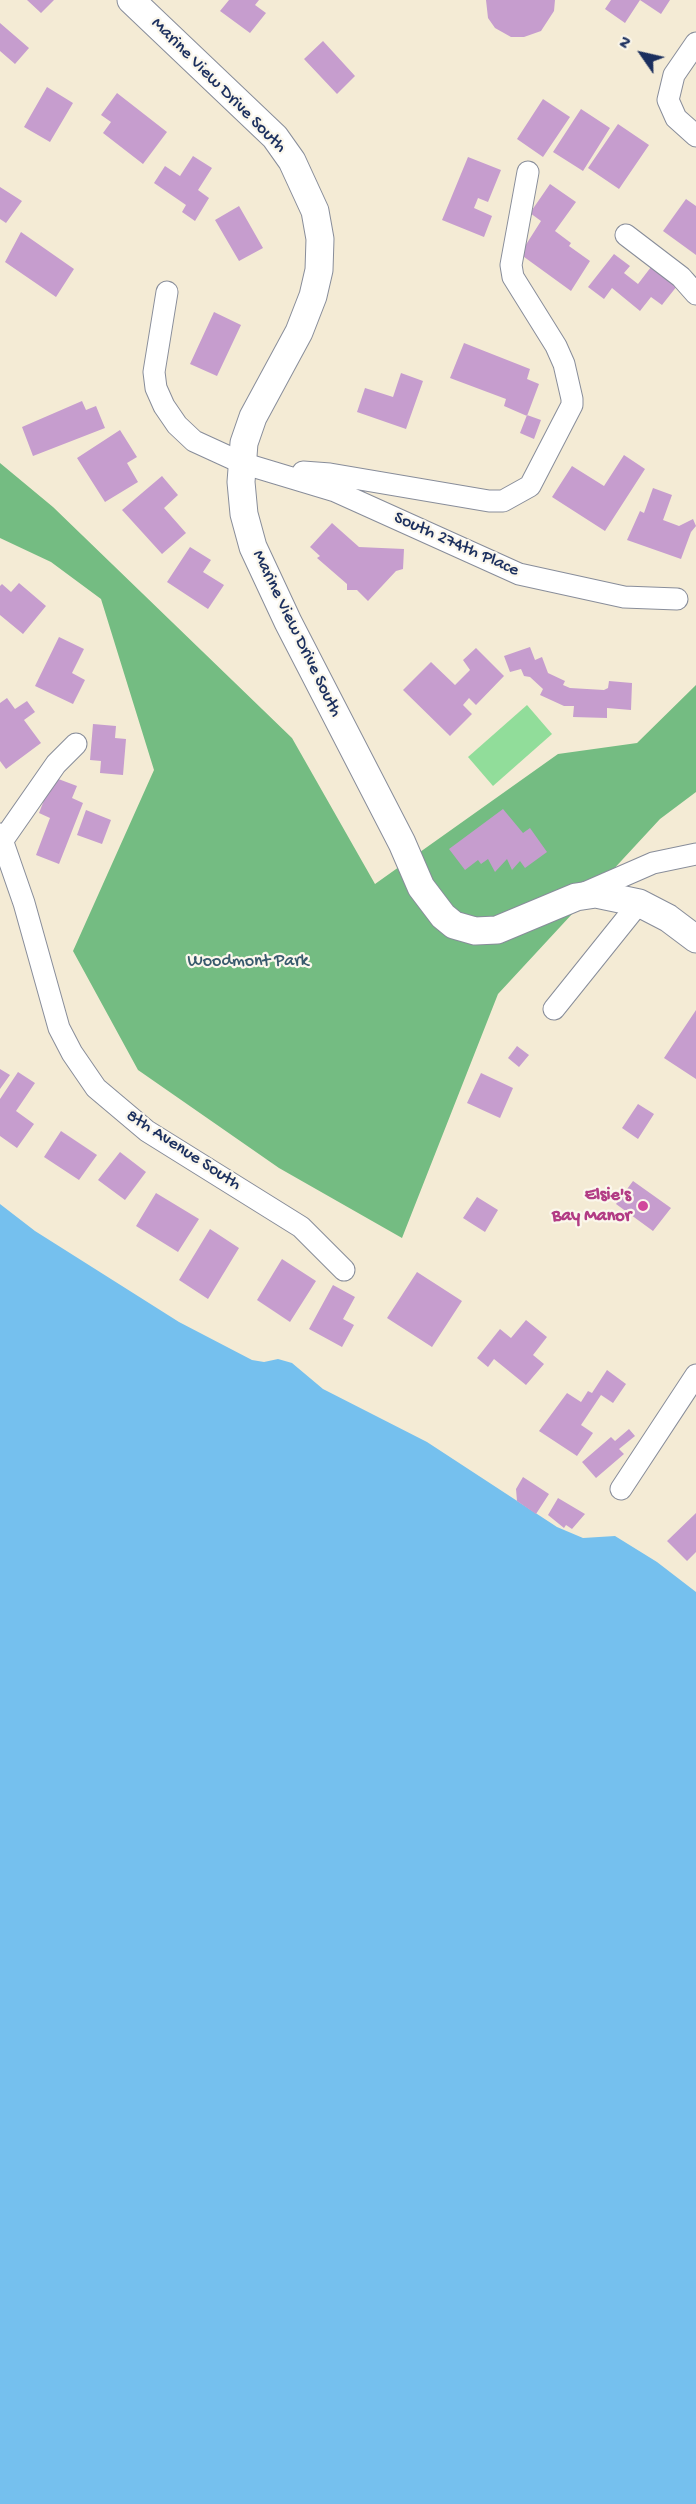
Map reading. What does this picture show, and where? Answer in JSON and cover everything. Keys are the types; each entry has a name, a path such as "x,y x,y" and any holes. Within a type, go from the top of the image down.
{"main road":[{"name":"Marine View Drive South","path":"131,0 275,137 292,161 315,211 320,239 319,270 313,297 299,332 253,417 242,463 244,514 253,547 288,622 428,898 454,925 485,932 512,926 576,897"},
{"path":"576,897 596,894 639,903 668,918 696,939"}],"street":[{"path":"696,43 674,75 669,94 670,108 696,136"},
{"path":"270,470 330,474 489,501 503,501 530,486 572,405 572,399 564,364 556,346 513,277 511,265 528,172"},
{"path":"626,235 681,277 696,294"},
{"name":"South 274th Place","path":"167,292 154,372 164,406 177,425 194,441 242,463 335,491 519,574 624,597 678,599"},
{"path":"1,837 56,764 76,744"},
{"name":"8th Avenue South","path":"1,837 24,903 59,1028 72,1053 96,1088 147,1131 301,1227 344,1270"},
{"name":"Marine View Drive South","path":"576,897 654,863 696,854"},
{"path":"554,1009 639,903"},
{"path":"621,1489 696,1375"}],"green space":[{"name":"Woodmont Park","path":"0,463 53,507 292,738 375,884 558,754 637,743 696,685 696,792 660,819 498,994 402,1238 279,1168 138,1070 73,951 154,770 101,599 51,562 0,538"},
{"path":"527,705 552,734 493,786 468,757"}],"water":[{"path":"0,1204 35,1231 179,1322 252,1360 264,1362 278,1359 292,1363 323,1389 427,1442 557,1527 583,1538 615,1536 657,1562 696,1592 696,2504 0,2504"}],"building":[{"path":"27,0 54,0 41,13"},
{"path":"229,0 259,0 255,5 266,13 250,33 220,11"},
{"path":"486,0 555,0 554,11 541,31 524,37 511,37 495,28 488,18"},
{"path":"611,0 640,0 625,23 605,9"},
{"path":"640,0 670,0 661,14"},
{"path":"0,23 29,48 15,64 0,51"},
{"path":"323,41 355,76 337,94 304,59"},
{"path":"47,87 73,103 50,142 24,127"},
{"path":"117,93 167,132 143,164 103,133 111,122 101,115"},
{"path":"543,99 570,117 543,157 517,139"},
{"path":"581,109 610,128 583,171 553,152"},
{"path":"618,124 649,145 619,189 588,168"},
{"path":"193,156 212,168 198,190 209,198 195,221 182,212 186,205 154,183 165,166 180,176"},
{"path":"468,157 501,170 488,202 478,198 474,208 492,216 484,237 442,220"},
{"path":"550,184 576,202 555,231 571,243 569,246 590,261 571,291 520,254 541,221 530,213"},
{"path":"0,187 22,201 6,223 0,219"},
{"path":"686,199 696,206 696,255 663,231"},
{"path":"239,206 263,248 239,261 215,220"},
{"path":"21,232 74,269 56,297 5,262"},
{"path":"614,254 630,266 624,273 638,284 651,267 677,286 662,305 651,297 640,311 612,288 604,299 588,287"},
{"path":"214,312 241,325 217,376 190,364"},
{"path":"464,343 530,369 527,379 539,384 527,416 504,406 506,399 450,378"},
{"path":"401,373 423,381 406,429 357,412 365,388 393,397"},
{"path":"82,401 86,410 96,406 105,428 33,456 22,427"},
{"path":"527,415 541,420 534,439 520,433"},
{"path":"120,430 137,457 127,463 138,482 105,502 77,458"},
{"path":"624,455 645,469 605,531 552,497 572,466 604,486"},
{"path":"162,476 178,495 164,508 186,533 162,554 122,510"},
{"path":"653,488 672,495 663,520 679,526 693,519 696,526 691,532 681,559 627,540 640,511 644,513"},
{"path":"332,523 359,547 404,549 403,569 396,571 368,601 357,590 347,590 347,584 317,558 320,556 310,547"},
{"path":"190,547 211,560 203,572 224,585 208,609 167,582"},
{"path":"19,583 46,606 23,634 0,615 0,586 2,584 11,592"},
{"path":"59,637 84,649 72,673 85,680 73,704 35,686"},
{"path":"530,647 535,660 542,657 548,673 565,681 563,685 570,688 604,690 608,688 609,681 632,683 631,710 607,708 607,718 573,717 574,706 564,706 540,695 543,689 530,677 524,676 521,669 510,672 504,656"},
{"path":"476,648 504,676 476,705 469,698 463,705 472,714 450,736 403,690 431,662 455,685 470,670 463,660"},
{"path":"7,698 15,709 27,701 35,712 24,720 41,743 6,769 0,761 0,703"},
{"path":"93,724 116,726 115,738 126,739 123,775 100,773 101,761 90,760"},
{"path":"53,777 77,786 72,798 83,803 59,864 36,855 50,818 39,813"},
{"path":"503,809 523,833 530,828 547,852 525,868 520,861 512,870 507,859 495,872 488,859 481,864 478,860 465,870 449,849"},
{"path":"86,810 111,820 102,844 77,835"},
{"path":"696,1010 696,1079 664,1058"},
{"path":"517,1046 529,1055 519,1067 508,1058"},
{"path":"0,1069 10,1075 0,1089"},
{"path":"18,1072 35,1083 16,1111 34,1124 17,1148 0,1136 0,1099"},
{"path":"481,1073 513,1088 500,1118 467,1103"},
{"path":"638,1104 654,1114 638,1139 622,1128"},
{"path":"61,1131 97,1155 79,1180 44,1157"},
{"path":"120,1152 146,1172 125,1200 98,1180"},
{"name":"Elsie's Bay Manor","path":"633,1181 671,1208 653,1231 616,1204"},
{"path":"156,1193 199,1219 178,1252 136,1226"},
{"path":"477,1197 498,1210 485,1232 463,1218"},
{"path":"210,1229 239,1248 208,1299 179,1280"},
{"path":"282,1259 316,1281 290,1322 257,1300"},
{"path":"417,1272 462,1301 432,1347 387,1318"},
{"path":"333,1285 355,1297 343,1319 354,1325 342,1347 309,1329"},
{"path":"526,1320 547,1337 533,1355 544,1364 526,1385 494,1359 488,1367 477,1358 500,1329 511,1338"},
{"path":"607,1370 626,1384 613,1403 601,1395 581,1425 593,1433 577,1456 539,1431 567,1393 581,1402 588,1391 592,1393"},
{"path":"629,1429 635,1436 619,1449 624,1454 596,1478 582,1462 611,1437 615,1441"},
{"path":"523,1477 549,1494 536,1514 517,1501 516,1489"},
{"path":"558,1498 585,1514 572,1529 566,1525 564,1528 548,1515"},
{"path":"696,1513 696,1552 687,1561 667,1541"}],"place":[{"name":"Elsie's Bay Manor","path":"643,1206"}]}
